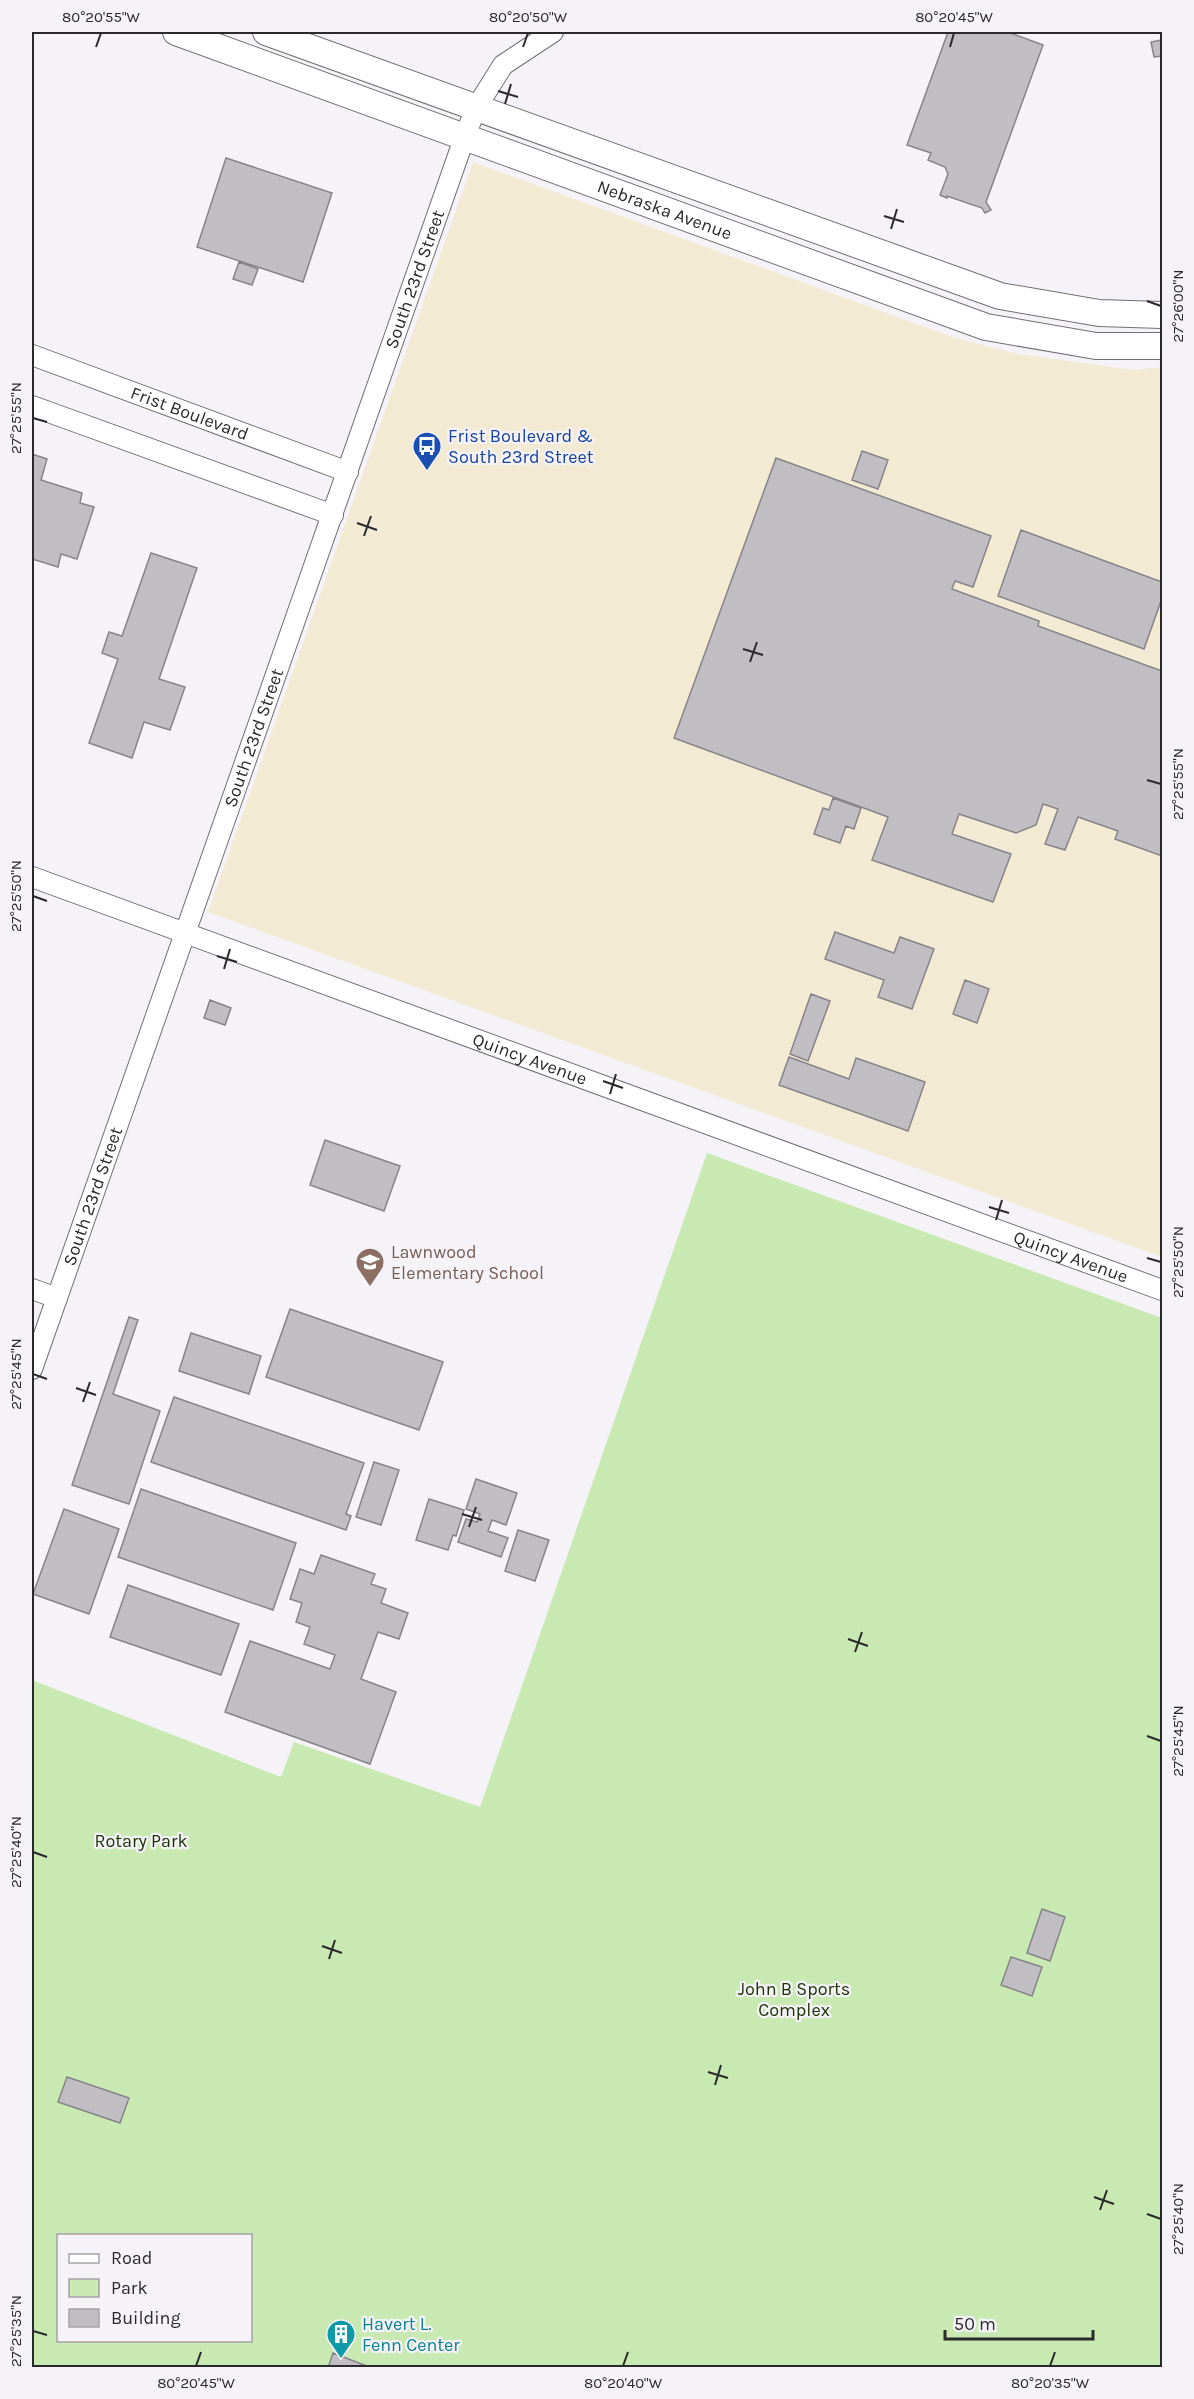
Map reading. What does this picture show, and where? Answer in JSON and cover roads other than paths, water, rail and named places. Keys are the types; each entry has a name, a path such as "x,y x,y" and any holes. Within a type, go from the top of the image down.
{"street":[{"name":"Nebraska Avenue","path":"176,32 986,327 1096,346 1162,346"},
{"name":"Nebraska Avenue","path":"266,32 1000,296 1099,313 1162,315"},
{"name":"South 23rd Street","path":"32,1369 465,136 476,108 503,65 553,32"},
{"path":"986,327 1000,296"},
{"path":"1096,346 1099,313"},
{"name":"Frist Boulevard","path":"32,355 348,472"},
{"path":"32,406 333,514"},
{"name":"Quincy Avenue","path":"32,877 1162,1290"},
{"path":"32,1289 57,1298"}],"place":[{"name":"Frist Boulevard & South 23rd Street","path":"427,472"},
{"name":"Lawnwood Elementary School","path":"370,1288"},
{"name":"Havert L. Fenn Center","path":"341,2360"}],"park label":[{"name":"Rotary Park","path":"141,1841"},
{"name":"John B Sports Complex","path":"794,1999"}]}
